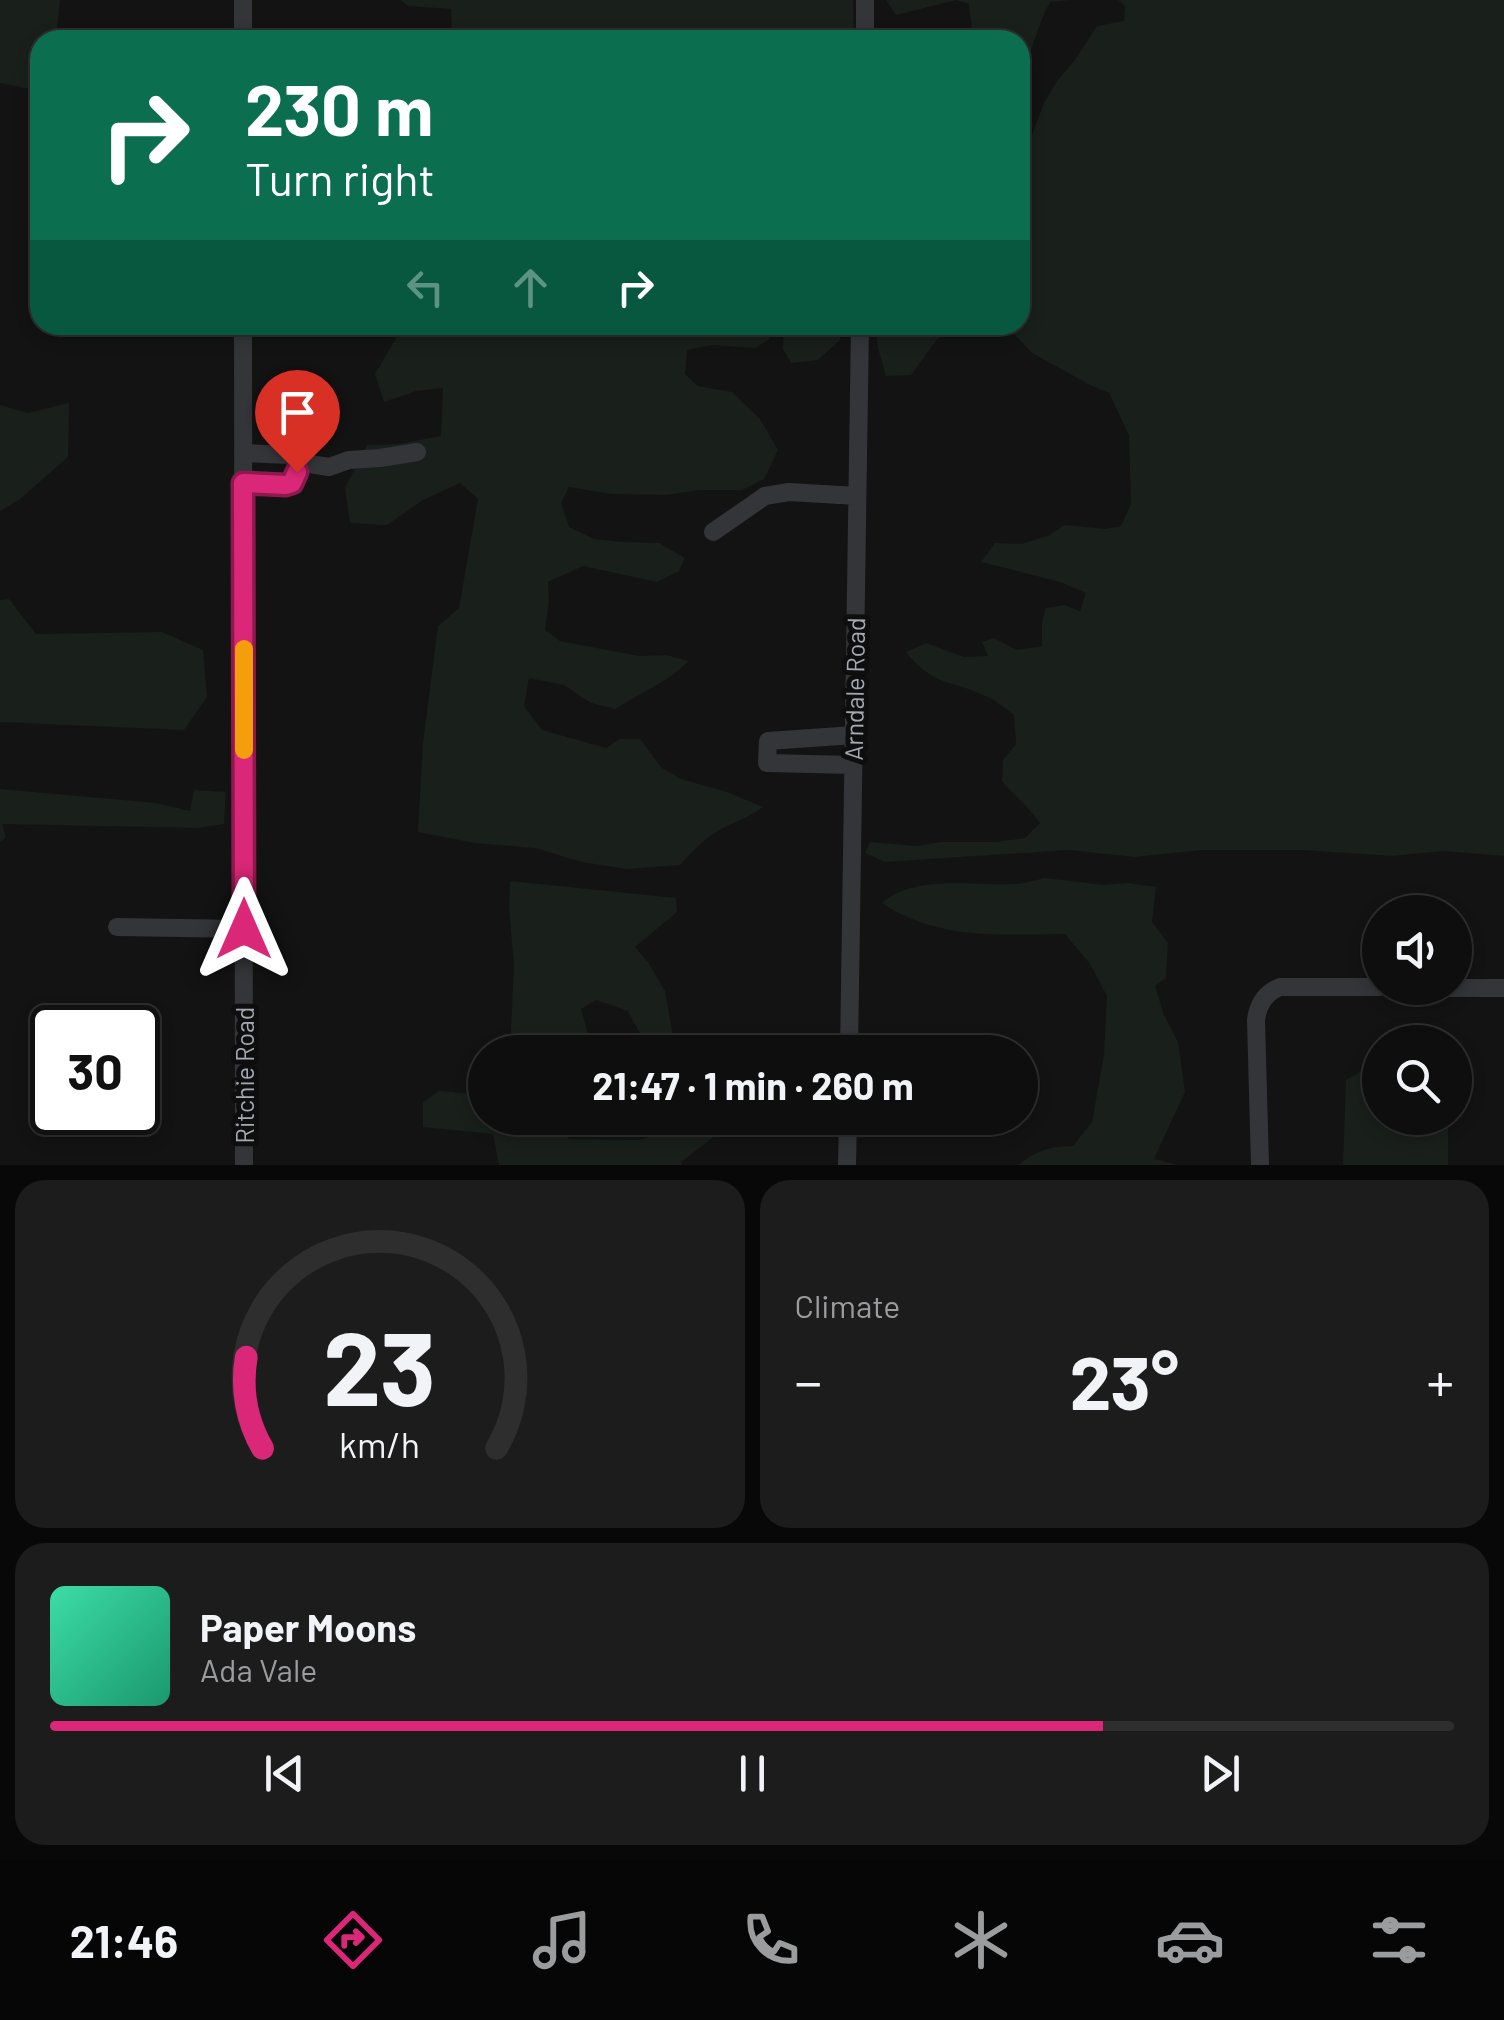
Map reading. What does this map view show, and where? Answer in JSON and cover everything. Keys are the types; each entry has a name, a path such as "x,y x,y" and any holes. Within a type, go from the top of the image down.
{"street":[{"path":"242,0 242,30"},
{"path":"865,30 866,0"},
{"name":"Ritchie Road","path":"243,335 244,1165"},
{"name":"Arndale Road","path":"849,1035 860,335"},
{"path":"243,453 289,455 298,462 328,467 348,460 417,452"},
{"path":"243,483 292,483 298,462"},
{"path":"713,532 765,496 788,492 858,496"},
{"path":"853,765 767,763 768,741 854,735"},
{"path":"116,927 244,929"},
{"path":"1260,1165 1256,1020 1260,1004 1280,987 1362,988"},
{"path":"1472,988 1504,988"},
{"path":"848,1135 848,1165"}],"shaded area":[{"path":"0,0 60,0 57,30 30,30 30,89 0,83"},
{"path":"400,0 853,0 854,30 452,30 451,9 408,6"},
{"path":"886,0 956,0 896,15"},
{"path":"956,0 1071,0 1050,2 1030,52 1030,30 972,30 969,4"},
{"path":"1118,0 1504,0 1504,856 1443,851 1392,856 1302,850 1202,850 1135,857 1068,850 885,862 865,853 870,842 917,846 1025,838 1040,823 1002,781 1003,760 1016,744 1014,715 988,697 926,672 906,652 926,643 964,657 988,656 982,642 994,638 1017,650 1042,646 1046,608 1064,605 1080,611 1086,593 1060,582 981,562 995,543 1021,544 1048,536 1065,525 1105,529 1121,526 1131,504 1129,435 1109,393 1032,353 1015,335 1030,335 1032,135 1057,81 1097,26 1124,21 1125,6"},
{"path":"398,335 768,335 770,339 755,348 711,345 687,350 685,374 698,386 732,392 760,419 778,450 764,479 742,490 665,495 611,494 569,487 561,503 569,527 594,539 659,543 685,558 679,571 657,582 583,566 548,582 545,630 560,641 689,661 670,677 615,709 591,703 564,685 529,678 524,706 542,730 606,748 620,739 640,739 662,768 681,779 763,807 712,835 680,865 627,869 582,862 535,848 475,843 418,832 423,743 438,626 459,608 478,499 460,483 423,500 387,525 350,523 345,488 367,445 441,436 443,388 416,391 384,402 375,374"},
{"path":"784,335 841,335 818,360 791,363 783,349"},
{"path":"876,335 943,335 911,375 886,376"},
{"path":"69,403 68,457 19,500 0,511 0,405 28,413"},
{"path":"9,599 36,634 162,632 203,650 207,697 184,730 0,722 0,600"},
{"path":"0,789 156,803 190,811 194,790 226,792 224,824 198,828 2,824 6,837 0,842"},
{"path":"1045,878 1156,887 1152,922 1168,943 1166,978 1155,986 1178,1042 1185,1092 1154,1159 1178,1165 1018,1165 1044,1150 1073,1146 1092,1122 1104,1055 1107,996 1090,964 1065,934 970,933 925,924 882,903 895,894 927,885 1018,884"},
{"path":"510,881 676,898 677,912 635,947 665,991 673,1035 640,1035 628,1011 596,1000 581,1009 588,1035 511,1035 514,965"},
{"path":"1362,1071 1362,1135 1448,1135 1448,1165 1343,1165 1346,1080"},
{"path":"439,1091 468,1094 468,1132 423,1127 423,1102"},
{"path":"493,1135 638,1140 656,1135 715,1135 682,1165 499,1165"}],"slow traffic":[{"path":"244,649 244,750"}],"route":[{"path":"244,929 243,483 286,485 296,479 297,472"}]}
